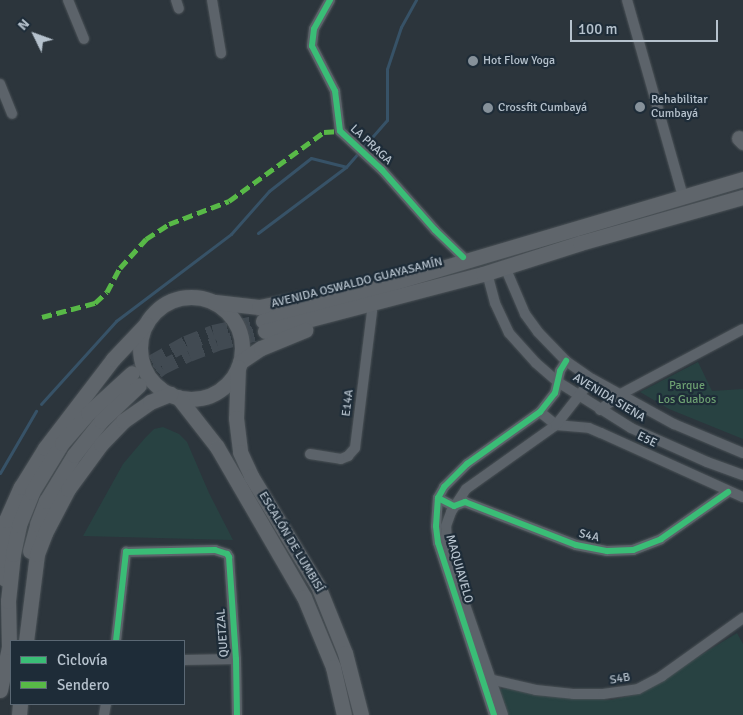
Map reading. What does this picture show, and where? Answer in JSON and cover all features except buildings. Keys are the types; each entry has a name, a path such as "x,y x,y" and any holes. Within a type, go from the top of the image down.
{"main road":[{"name":"AVENIDA OSWALDO GUAYASAMÍN","path":"485,274 264,326 501,250 743,179"},
{"name":"AVENIDA OSWALDO GUAYASAMÍN","path":"239,365 261,348 290,335 457,285 505,267 743,197"},
{"name":"AVENIDA OSWALDO GUAYASAMÍN","path":"212,302 259,307 282,304 418,264 501,250"},
{"path":"0,690 9,647 8,601 2,560 6,520 21,487 45,448 107,367 163,305 188,297 212,302 224,309 234,320 240,333 242,348 239,365 230,380 213,393 192,399 174,396 156,385 146,372 140,356 140,340 146,324"},
{"name":"ESCALÓN DE LUMBISÍ","path":"239,365 236,418 240,452 251,476 318,586 345,653 361,715"},
{"path":"8,601 18,525 32,492 62,443 88,413 136,379 74,455 46,501 30,548 31,600"},
{"path":"26,640 37,554 68,489 101,444 123,421 150,402 174,396"},
{"name":"ESCALÓN DE LUMBISÍ","path":"174,396 217,447 304,597 333,667 344,715"}],"street":[{"path":"68,0 84,38"},
{"path":"212,0 221,53"},
{"name":"LA PRAGA","path":"330,0 314,28 312,46 335,91 340,131 373,160 463,257"},
{"path":"627,0 683,197"},
{"path":"0,84 12,114"},
{"name":"AVENIDA SIENA","path":"505,267 525,314 538,332 566,361 619,395 696,434 743,453"},
{"name":"AVENIDA SIENA","path":"485,274 495,303 509,332 536,363 558,382 600,410 671,446 743,475"},
{"name":"E14A","path":"310,454 341,459 348,456 355,448 372,311"},
{"path":"600,410 619,395 743,329"},
{"name":"MAQUIAVELO","path":"503,715 485,678 438,542 436,526 438,498 449,481 467,464 540,412 555,393 560,372 566,361"},
{"path":"438,498 454,506 556,425 580,397 592,379"},
{"path":"540,412 556,425"},
{"name":"E5E","path":"556,425 589,428 728,492 743,497"},
{"name":"S4A","path":"449,481 464,497 576,545 607,552 633,550 660,539 728,492"},
{"name":"MAQUIAVELO","path":"454,506 446,526 447,543 494,715"},
{"name":"QUETZAL","path":"116,640 126,552 223,552 229,557 236,659 237,715"},
{"name":"S4B","path":"485,678 536,690 573,694 603,694 638,689 662,676 743,618"},
{"path":"185,660 236,659"}],"green space":[{"name":"Parque Los Guabos","path":"698,362 712,391 743,389 743,439 669,409 640,392"},
{"path":"163,427 179,434 187,442 209,493 233,540 83,536 123,464 154,429"},
{"path":"737,633 743,644 743,715 496,715 497,690 506,688 541,696 611,700 637,694"}],"waterway":[{"path":"258,233 346,167 387,120 387,69 401,27 416,0"},
{"path":"41,404 116,321 231,234 269,191 311,158 346,167"},
{"path":"0,473 36,411"}],"tunnel":[{"path":"132,373 186,343 213,332 263,321"},
{"path":"139,385 162,367 189,354 217,343 265,331"}],"marked path":[{"path":"42,317 95,303 107,292 120,268 146,239 169,224 229,201 324,132 340,131"}],"cycle path":[{"path":"330,0 314,29 312,46 335,91 340,131 382,170 435,230 463,257"},
{"path":"494,715 438,543 436,526 438,498 444,487 467,464 540,412 555,393 560,371 566,361"},
{"path":"438,498 454,506 465,502 576,545 607,551 633,550 661,539 728,492"},
{"path":"116,640 126,552 215,550 227,554 229,557 236,659 237,715"}],"place":[{"name":"Hot Flow Yoga","path":"473,61"},
{"name":"Rehabilitar Cumbayá","path":"640,107"},
{"name":"Crossfit Cumbayá","path":"488,108"}]}
